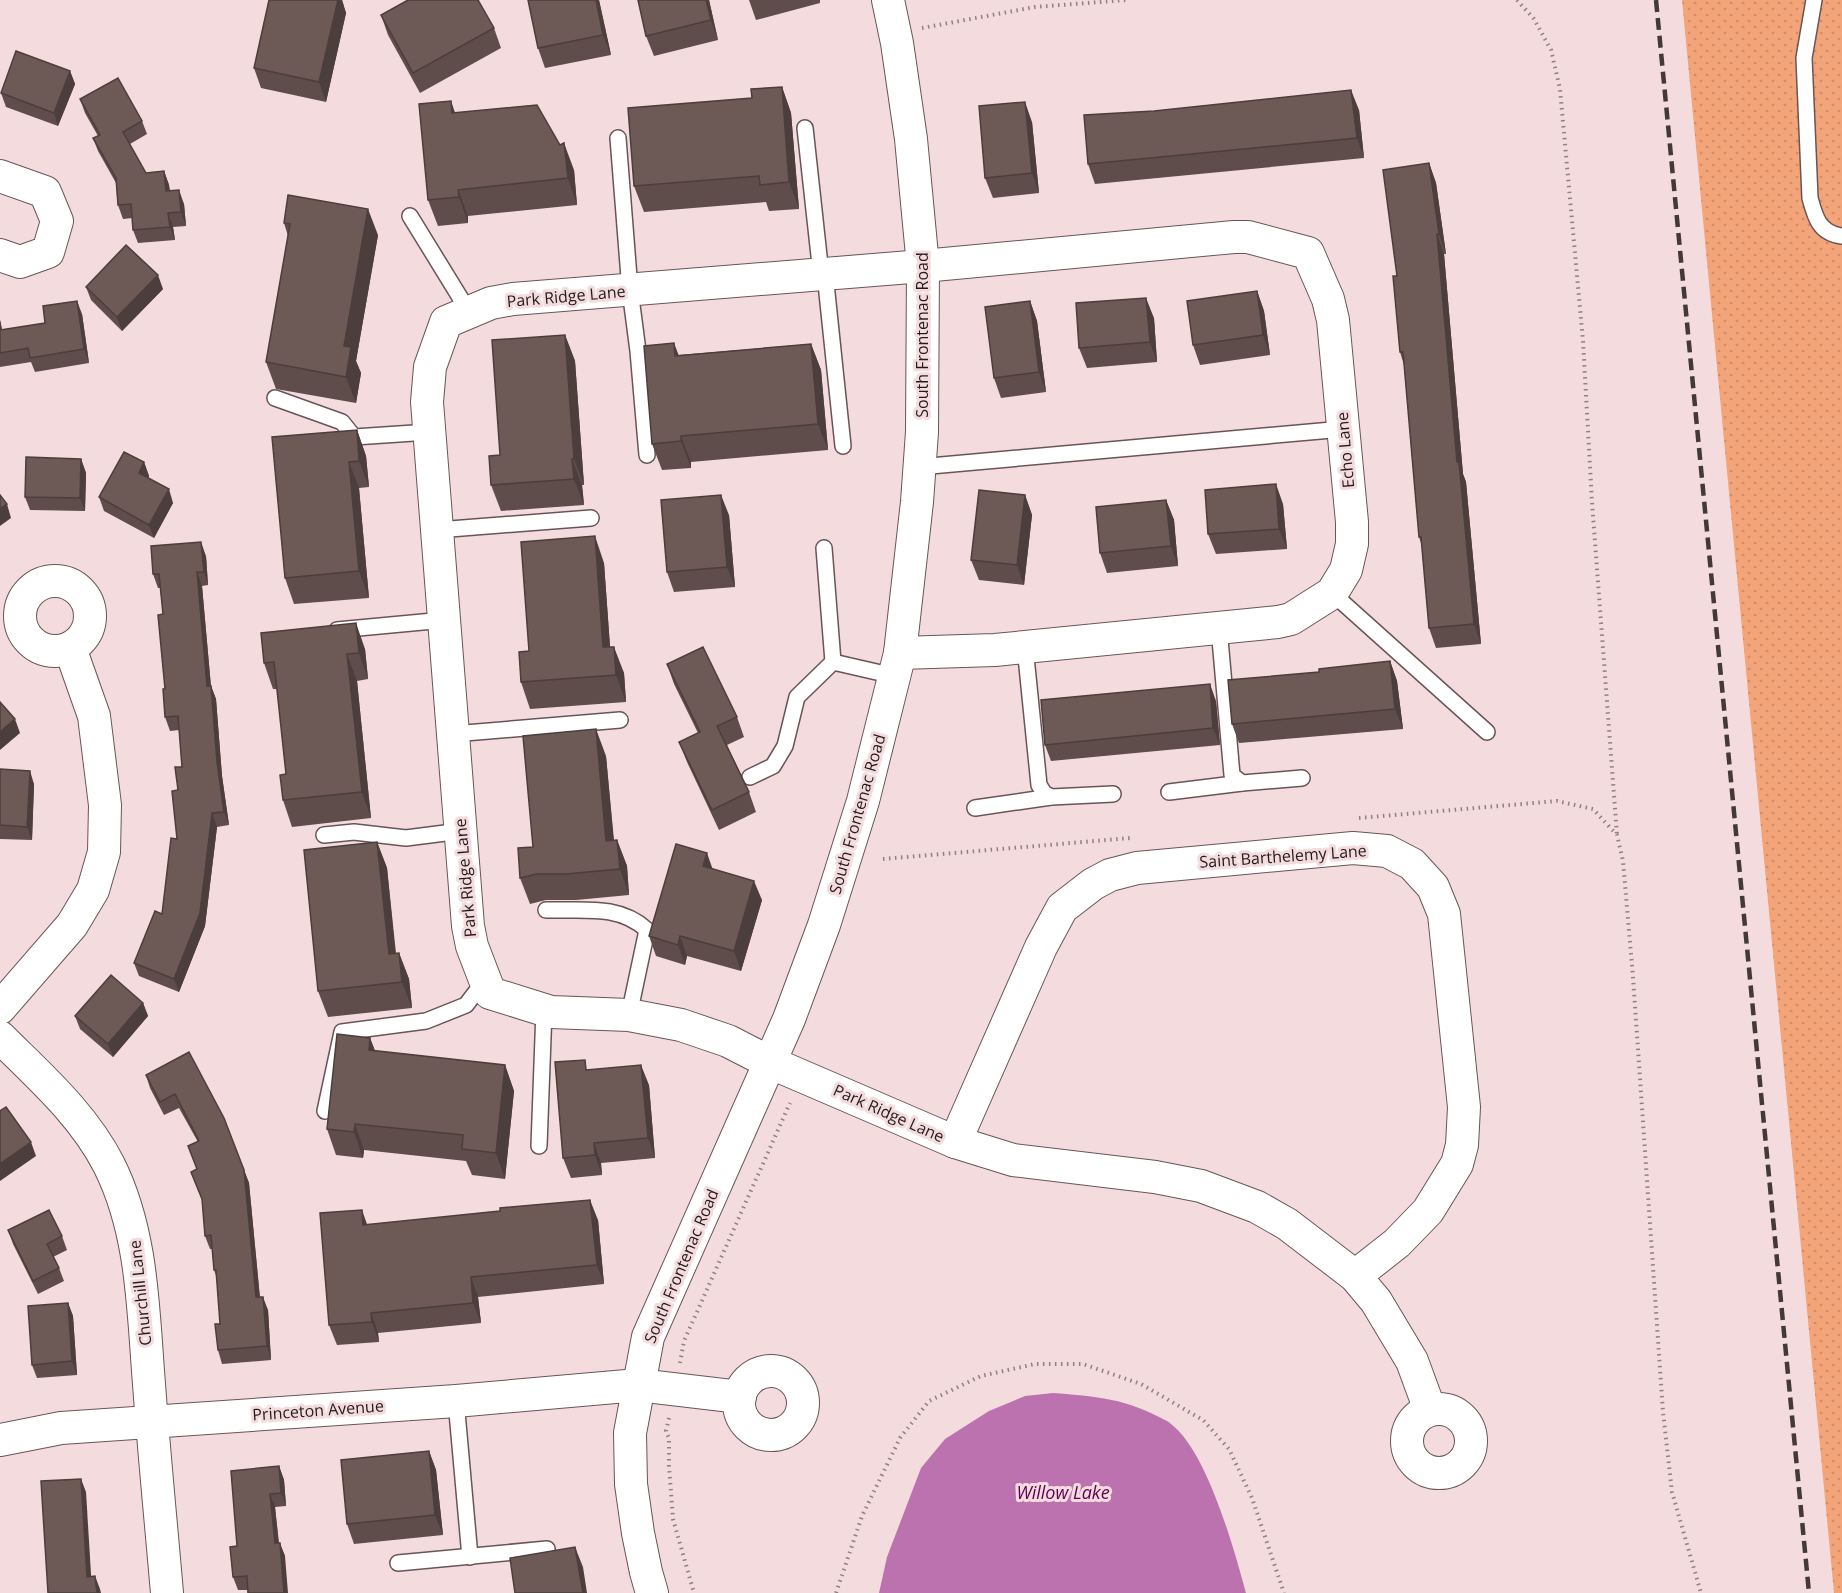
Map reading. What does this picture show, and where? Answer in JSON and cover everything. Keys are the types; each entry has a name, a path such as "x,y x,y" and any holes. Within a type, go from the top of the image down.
{"street":[{"name":"South Frontenac Road","path":"652,1593 638,1533 631,1484 630,1433 648,1336 797,998 846,860 897,664 920,467 924,370 923,266 911,139 888,0"},
{"path":"0,176 45,192 57,221 48,252 20,262 0,255"},
{"name":"Echo Lane","path":"897,664 1025,647 1291,619 1332,593 1346,570 1352,544 1352,522 1333,320 1328,298 1308,253 1248,237 1234,237 923,266"},
{"name":"Park Ridge Lane","path":"923,266 513,299 491,303 446,322 430,368 427,402 468,926 472,946 490,993 551,1012 629,1015 681,1025 728,1041 769,1062 955,1142 1013,1160 1155,1177 1202,1186 1257,1207 1287,1224 1355,1276 1395,1330 1412,1361 1430,1410"},
{"path":"0,1008 72,925 93,890 104,852 105,805 93,716 70,648"},
{"name":"Saint Barthelemy Lane","path":"955,1142 1041,947 1062,908 1093,884 1110,875 1137,868 1353,848 1387,851 1412,864 1433,887 1444,914 1464,1107 1464,1129 1456,1164 1428,1211 1397,1243 1355,1276"},
{"name":"Churchill Lane","path":"0,1037 70,1106 91,1134 109,1166 125,1203 138,1260 166,1593"},
{"name":"Princeton Avenue","path":"0,1440 61,1428 456,1401 638,1385 740,1397"}],"lane":[{"path":"1814,0 1804,58 1810,198 1816,220 1832,234 1842,236"},
{"path":"805,128 843,446"},
{"path":"618,138 630,290 647,455"},
{"path":"410,216 469,312"},
{"path":"275,398 342,422 354,437"},
{"path":"920,467 1343,429"},
{"path":"322,444 354,437 429,432"},
{"path":"437,530 591,518"},
{"path":"824,548 833,662"},
{"path":"1332,593 1488,732"},
{"path":"325,631 444,620"},
{"path":"1219,628 1230,766 1232,775 1242,783"},
{"path":"1025,647 1039,785 1044,793 1051,797"},
{"path":"750,777 773,766 785,746 797,697 833,662 897,664"},
{"path":"453,734 620,720"},
{"path":"1169,792 1302,778"},
{"path":"975,808 1051,797 1113,794"},
{"path":"324,835 354,832 406,838 461,831"},
{"path":"546,910 612,911 635,919 646,930 629,1015"},
{"path":"325,1111 342,1032 426,1021 466,1005 485,980"},
{"path":"539,1146 544,1010"},
{"path":"456,1401 470,1557"},
{"path":"398,1563 547,1549"}],"path":[{"path":"895,33 1035,7 1126,0"},
{"path":"1517,0 1534,19 1551,50 1560,89 1583,341 1592,502 1617,836"},
{"path":"694,1593 673,1519 669,1438 666,1431 684,1341 803,1076"},
{"path":"836,1593 862,1516 900,1438 929,1401 981,1376 1035,1364 1083,1364 1141,1384 1203,1420 1229,1449 1243,1478 1284,1593"}],"shaded area":[{"path":"1682,0 1842,0 1842,1593 1834,1593"}],"water":[{"name":"Willow Lake","path":"1053,1393 1118,1401 1142,1409 1168,1421 1184,1437 1196,1456 1218,1502 1246,1593 879,1593 887,1557 921,1468 945,1439 989,1411 1025,1396"}],"building":[{"path":"269,0 338,0 319,82 254,68"},
{"path":"408,0 478,0 494,28 413,73 381,15"},
{"path":"528,0 596,0 603,35 538,48"},
{"path":"638,0 706,0 711,20 646,36"},
{"path":"16,51 70,71 54,113 1,93"},
{"path":"118,78 142,121 123,132 146,173 164,171 166,191 179,190 181,212 168,213 170,227 133,230 131,204 118,205 116,178 93,138 100,135 80,99"},
{"path":"782,87 789,182 760,185 759,176 634,186 628,108 752,98 751,89"},
{"path":"1351,90 1357,138 1088,164 1084,115 1154,111"},
{"path":"451,101 452,113 537,105 560,145 564,143 568,178 458,190 459,197 428,200 419,104"},
{"path":"1025,102 1032,173 985,178 979,106"},
{"path":"1429,163 1439,234 1437,234 1457,462 1459,462 1474,624 1429,628 1403,352 1400,352 1393,276 1397,276 1383,170"},
{"path":"288,195 368,209 344,346 351,347 346,377 266,362 290,224 284,223"},
{"path":"126,245 158,275 117,317 86,287"},
{"path":"1257,291 1263,335 1193,345 1187,301"},
{"path":"1146,298 1150,342 1079,348 1076,303"},
{"path":"77,301 84,349 30,358 28,348 0,353 0,330 45,323 43,306"},
{"path":"1030,301 1039,372 994,378 985,307"},
{"path":"565,335 574,479 491,485 489,456 500,455 492,340"},
{"path":"674,343 675,356 811,344 818,424 681,436 681,441 652,444 644,346"},
{"path":"357,430 359,461 349,462 359,571 285,578 272,437"},
{"path":"124,452 144,462 139,473 169,489 149,525 99,497"},
{"path":"26,457 81,459 80,498 25,497"},
{"path":"1276,484 1279,529 1208,534 1205,490"},
{"path":"979,490 1025,495 1017,565 971,560"},
{"path":"0,495 7,504 0,509"},
{"path":"721,495 727,567 667,572 661,500"},
{"path":"1166,500 1171,546 1100,553 1096,507"},
{"path":"595,536 603,647 614,647 616,675 521,682 519,652 529,651 521,542"},
{"path":"201,542 204,572 197,572 207,686 211,686 217,762 224,812 212,813 200,913 174,979 134,963 155,911 162,914 171,838 177,839 172,791 178,790 175,767 182,767 178,716 165,717 163,689 165,689 158,615 163,614 159,574 153,574 151,546"},
{"path":"356,623 359,653 347,654 362,792 283,800 280,775 286,774 274,662 264,663 261,633"},
{"path":"703,647 737,717 717,726 749,792 712,810 679,742 700,732 667,664"},
{"path":"1390,661 1395,709 1232,724 1228,680 1319,672 1319,669"},
{"path":"1210,684 1213,728 1045,745 1041,700"},
{"path":"0,702 15,719 0,732"},
{"path":"596,729 606,841 617,840 620,869 537,874 520,878 518,848 533,847 523,736"},
{"path":"0,769 30,771 27,827 0,825"},
{"path":"377,842 389,954 399,953 402,982 318,991 304,850"},
{"path":"676,844 707,853 703,866 754,881 734,951 680,936 678,945 649,936"},
{"path":"111,975 143,1003 108,1044 75,1016"},
{"path":"337,1034 370,1038 369,1050 505,1065 496,1153 462,1149 463,1135 355,1124 354,1132 327,1129"},
{"path":"189,1052 224,1118 244,1170 256,1297 263,1297 267,1346 218,1350 215,1324 220,1324 211,1235 205,1236 202,1199 191,1172 197,1169 188,1146 199,1141 175,1094 160,1102 146,1075"},
{"path":"585,1060 586,1070 641,1065 648,1138 594,1143 595,1155 563,1158 555,1062"},
{"path":"6,1107 31,1142 0,1164 0,1111"},
{"path":"590,1200 597,1265 471,1277 473,1303 371,1313 372,1322 329,1325 320,1213 362,1210 363,1225 500,1211 500,1208"},
{"path":"49,1210 62,1236 47,1244 59,1268 33,1281 8,1230"},
{"path":"68,1303 72,1361 32,1365 28,1306"},
{"path":"429,1451 435,1515 347,1524 341,1460"},
{"path":"279,1466 281,1493 270,1494 275,1543 280,1543 284,1593 248,1593 247,1576 233,1577 230,1547 237,1546 231,1471"},
{"path":"81,1479 87,1577 95,1576 97,1593 48,1593 41,1481"},
{"path":"575,1547 583,1593 515,1593 510,1558"}],"railway":[{"path":"1656,0 1809,1593"}]}
